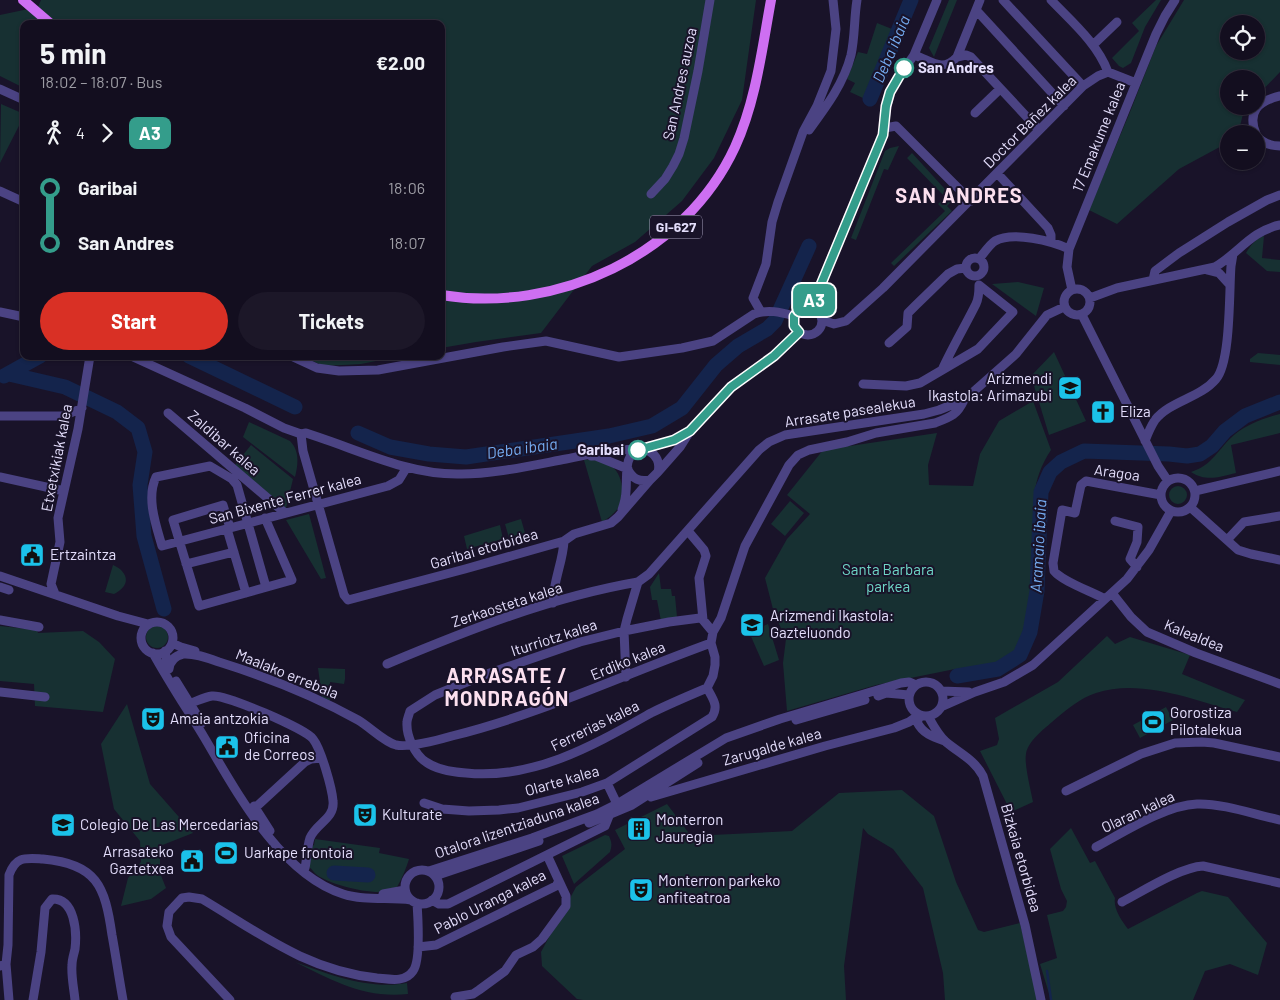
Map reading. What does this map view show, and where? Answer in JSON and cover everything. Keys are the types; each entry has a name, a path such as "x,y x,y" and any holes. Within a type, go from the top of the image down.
{"main road":[{"path":"23,0 46,20"},
{"name":"GI-627","path":"445,295 482,298 513,296 545,292 577,283 628,261 676,228 713,186 736,146 754,89 771,0"}],"street":[{"name":"San Andres auzoa","path":"651,194 673,166 684,138 710,0"},
{"path":"792,315 794,326 799,332 808,335 816,333 821,328 822,320 820,313 811,307 801,308 792,315 765,311 752,298 766,264 772,222 778,202 803,132 817,106 831,71 836,28 834,0"},
{"path":"803,132 808,130 822,114 841,82 851,54 857,0"},
{"path":"811,307 885,128 886,106 890,92 914,55 937,0"},
{"path":"914,55 943,66 950,64 957,57 980,0"},
{"path":"1003,0 1083,86"},
{"path":"1051,0 1093,45 1108,72 1136,83"},
{"name":"17 Emakume kalea","path":"1072,290 1067,267 1069,249 1156,34 1164,16 1175,0"},
{"path":"977,11 1064,106"},
{"path":"1093,45 1117,22"},
{"path":"957,57 966,55 971,57 1039,130"},
{"name":"Doctor Bañez kalea","path":"822,320 834,324 846,321 883,288 971,201 1083,86 1108,72"},
{"path":"0,89 20,98"},
{"path":"976,113 1000,89"},
{"path":"1252,125 1253,115 1262,102 1280,96"},
{"path":"885,128 896,126 971,201"},
{"path":"1265,144 1280,146"},
{"path":"997,174 1048,228 1051,242"},
{"path":"0,191 20,200"},
{"path":"1153,280 1155,271 1185,249 1252,208 1280,195"},
{"path":"1090,298 1102,292 1215,267 1227,260 1252,236 1268,227 1280,225"},
{"path":"863,384 906,386 920,383 978,349 1013,312 968,273 966,268 970,259 979,258 995,241 1015,237 1051,242 1069,249"},
{"path":"1146,442 1150,429 1161,414 1204,389 1217,378 1226,352 1233,254"},
{"path":"942,370 956,339 976,304 979,294 977,280 984,268 979,258"},
{"path":"889,343 907,327 908,313 915,306 948,274 957,269 966,268"},
{"path":"1204,270 1219,273 1230,284"},
{"path":"1072,290 1083,290 1090,298 1090,306 1082,314 1070,314 1064,307 1066,295 1072,290"},
{"name":"Arrasate pasealekua","path":"638,582 649,574 760,450 773,440 785,435 924,414 964,400 1016,354 1047,315 1064,307"},
{"path":"445,357 503,346 546,341 619,357 664,351 713,341 765,311"},
{"path":"0,312 20,317"},
{"path":"1082,314 1158,466 1168,481"},
{"path":"578,456 596,456 628,470 639,481 650,480 680,446 690,431 731,387 774,356 799,332"},
{"name":"Etxetxikiak kalea","path":"55,594 51,584 60,542 58,518 78,429 89,360"},
{"path":"141,360 284,428 301,434 306,433 318,436 423,471 458,474 506,470 593,452 630,449 650,451 656,456 659,464 658,472"},
{"path":"300,360 317,368 339,371 378,370 430,360"},
{"path":"707,688 716,665 711,643 713,632 721,618 746,546 784,471 798,455 809,450 876,433 935,423 959,411 964,400"},
{"path":"64,416 82,408"},
{"name":"Zaldibar kalea","path":"168,413 285,513"},
{"path":"0,416 64,416 72,419 78,429"},
{"path":"621,513 625,500 628,460 630,456 640,450 674,440 690,431"},
{"path":"301,434 303,451 318,505"},
{"name":"San Bixente Ferrer kalea","path":"248,523 237,485 232,479 210,466 159,476 154,480 153,512 162,546 318,505 393,484 399,480 407,467"},
{"path":"1194,491 1280,471"},
{"path":"0,478 64,492"},
{"path":"1182,478 1190,483 1194,491 1194,498 1190,507 1184,511 1171,511 1164,505 1160,495 1163,486 1168,481 1182,478"},
{"name":"Garibai etorbidea","path":"318,505 345,598 348,600 564,541 574,534 611,523 650,480"},
{"name":"Aragoa","path":"1108,596 1067,580 1054,571 1053,563 1062,510 1075,512 1081,486 1086,481 1160,495"},
{"path":"246,593 223,505 173,520 199,606 246,593 266,587 292,580 265,518"},
{"path":"1190,507 1238,550 1280,560"},
{"path":"941,707 943,699 941,691 930,683 925,682 916,685 909,695 910,707 922,716 935,714 941,707 1004,682 1033,665 1137,567 1171,511"},
{"path":"1227,540 1244,522 1280,516"},
{"path":"1115,522 1138,527 1137,542 1130,559 1137,567"},
{"path":"248,523 266,587"},
{"path":"688,531 704,550 706,556 699,578 703,620 713,632"},
{"path":"553,603 553,590 564,549 564,541"},
{"path":"186,564 234,552"},
{"path":"0,576 118,616 148,624 160,622 168,626 172,634 172,643 165,651 153,653"},
{"path":"626,677 624,631 638,582"},
{"name":"Zerkaosteta kalea","path":"387,664 482,625 553,603 638,582"},
{"name":"Kalealdea","path":"1108,596 1147,632 1280,684"},
{"path":"118,616 132,626 141,636"},
{"name":"Iturriotz kalea","path":"411,744 407,722 410,711 434,695 484,675 580,642 685,619 700,618 703,620"},
{"path":"0,620 38,626"},
{"path":"148,624 143,629 141,636 145,648 153,653 258,824 293,863 316,882 343,894 360,897 414,902 425,904 436,896 439,886 432,874 414,866 406,879 405,890 414,902 418,947 417,962 411,974 397,980 359,976 312,962 278,946 202,899 182,898 169,912 167,926 171,936 230,1000"},
{"path":"172,643 198,651 208,658"},
{"name":"Erdiko kalea","path":"396,745 421,744 498,724 626,677 711,643"},
{"path":"165,651 166,664 255,808 270,830 306,868 327,883 343,890 384,894 405,890"},
{"name":"Maalako errebala","path":"169,669 174,657 183,654 194,654 250,672 330,705 361,722 396,745"},
{"name":"Otalora lizentziaduna kalea","path":"432,874 597,814 617,804 726,738 780,719 901,683 909,682 916,685"},
{"name":"Ferrerias kalea","path":"411,744 421,759 427,764 452,772 490,774 518,772 577,753 662,708 707,688"},
{"name":"Olarte kalea","path":"424,803 442,809 469,811 518,808 570,795 607,783 712,717 716,711 715,703 707,688"},
{"path":"941,691 975,692"},
{"path":"0,692 45,697"},
{"name":"Otalora lizentziaduna kalea","path":"432,874 528,845 609,816 632,805 730,743 886,693 909,695"},
{"path":"191,703 213,696 220,696 254,708 310,735 317,745 333,801 332,811 327,819 315,829 310,839 306,868"},
{"name":"Bizkaia etorbidea","path":"922,716 917,722 920,728 931,736 945,741 973,762 983,776 1025,925 1041,1000"},
{"name":"Zarugalde kalea","path":"632,805 656,795 894,728 922,716"},
{"path":"1066,791 1141,754 1175,743 1214,743 1280,757"},
{"path":"255,808 305,762 311,758 321,758"},
{"path":"607,783 617,804"},
{"name":"Olaran kalea","path":"1096,847 1170,809 1185,805 1211,805 1280,820"},
{"name":"Pablo Uranga kalea","path":"418,947 436,944 556,886 560,880 547,855 605,826 609,816"},
{"path":"432,900 438,904 448,904 547,855"},
{"path":"9,1000 3,965 8,945 9,875 12,866 19,860 26,858 71,863 81,868 98,883 104,895 109,914 123,1000"},
{"path":"1122,902 1176,874 1196,866 1280,883"},
{"path":"455,997 473,994 505,971 516,956 533,947 542,939 566,906 566,896 560,880"},
{"path":"33,1000 42,952 45,908 52,900 59,899 69,907 76,935 72,965 75,1000"}],"green space":[{"path":"41,0 756,0 742,100 714,158 682,201 635,242 592,266 541,333 445,347 445,20 20,20 20,86 0,76 0,15 38,7"},
{"path":"949,0 957,0 934,57 929,48"},
{"path":"1156,0 1161,0 1145,27 1131,63 1123,68 1119,66 1112,58 1139,31 1132,23"},
{"path":"1184,0 1280,0 1280,72 1265,88 1265,70 1220,70 1220,115 1243,115 1240,125 1220,125 1220,147 1179,169 1117,224 1089,210 1156,46"},
{"path":"877,23 892,29 863,98 850,92 855,83 847,79 858,52 867,54"},
{"path":"1,104 20,112 20,124 0,163"},
{"path":"899,146 888,170 884,169 856,240 851,238 885,151"},
{"path":"912,153 954,199 947,206 952,211 894,266 891,263 945,211 938,204 945,197 907,158"},
{"path":"1264,236 1262,258 1280,260 1280,272 1267,271 1246,253 1258,239"},
{"path":"1018,282 1044,288 1036,316 992,284"},
{"path":"1054,352 1086,421 1049,435 1031,376"},
{"path":"1258,353 1280,355 1280,365 1250,362 1250,359"},
{"path":"310,360 381,360 361,364 324,366"},
{"name":"Santa Barbara parkea","path":"1033,401 1051,450 1044,461 1035,490 1032,579 1028,620 1015,650 994,666 975,670 955,669 876,685 787,711 783,663 786,639 774,613 765,578 787,539 810,514 787,495 823,450 937,433 928,465 929,485 973,486 980,454 999,421"},
{"path":"1280,414 1280,433 1231,445 1236,473 1207,478 1191,472 1210,461 1228,440 1239,431 1268,417"},
{"path":"249,422 290,441 297,454 295,477 243,437"},
{"path":"251,445 293,479 286,508 235,465"},
{"path":"584,460 608,464 620,477 623,493 620,505 613,514 602,522"},
{"path":"1174,486 1182,486 1187,491 1185,502 1174,504 1169,499 1169,491"},
{"path":"790,501 804,513 785,536 771,524"},
{"path":"309,514 326,578 321,579 286,520"},
{"path":"521,519 525,533 509,538 505,524"},
{"path":"500,525 503,539 467,549 464,536"},
{"path":"113,565 122,571 126,579 123,587 114,594 105,592"},
{"path":"659,573 661,589 671,589 672,596 675,596 677,617 661,621 657,600 652,600 650,587"},
{"path":"768,624 779,660 764,666 749,632"},
{"path":"0,626 37,630 38,633 83,631 99,642 115,659 103,712 35,706 34,684 0,681"},
{"path":"157,626 165,629 168,637 165,645 157,648 149,645 146,637 149,629"},
{"path":"1107,636 1115,644 1130,637 1190,655 1182,674 1245,700 1237,712 1167,692 1149,689 1113,689 1090,695 1078,701 1033,740 1027,749 1026,764 1033,802 1011,812 980,751 997,745 999,739 995,718 1058,682"},
{"path":"318,668 345,669 344,684 330,682 330,701 322,697"},
{"path":"127,704 150,784 193,833 160,846 160,873 166,888 151,899 121,906 128,878 141,862 140,841 114,809 101,744"},
{"name":"Gorostiza Pilotalekua","path":"1166,707 1173,720 1140,738 1133,725"},
{"path":"902,790 934,816 956,882 978,930 984,932 1020,923 1038,1000 945,1000 943,973 923,888 893,849 868,834 863,828 844,966 846,1000 583,1000 577,999 542,966 541,952 576,887 625,849 615,830 667,804 691,836 792,831 839,793"},
{"path":"1071,828 1090,863 1095,861 1115,898 1118,915 1128,929 1202,891 1228,897 1267,943 1258,975 1230,964 1205,971 1193,1000 1051,1000 1040,964 1057,958 1047,915 1063,911 1067,901 1061,889 1050,849"},
{"path":"605,835 609,836 611,840 610,852 574,884 562,856"},
{"path":"315,839 380,848 379,853 409,859 396,888 380,892 356,889 324,879 309,867"},
{"path":"295,962 336,976 365,983 393,985 407,983 408,994 377,994 363,991 349,987"}],"waterway":[{"name":"Deba ibaia","path":"870,99 911,0"},
{"name":"Deba ibaia","path":"358,433 390,447 429,454 466,457 609,436 652,426 682,408 716,365 738,346 767,329 775,321 809,246"},
{"name":"Deba ibaia","path":"4,376 33,360"},
{"name":"Deba ibaia","path":"197,360 295,407"},
{"name":"Aramaio ibaia","path":"9,374 65,387 117,412 138,428 145,452 140,485 144,536 164,609"},
{"name":"Aramaio ibaia","path":"957,676 998,669 1020,655 1030,632 1037,591 1041,492 1050,472 1061,462 1084,451 1187,456 1200,454 1212,446 1225,431 1245,416 1280,402"},
{"name":"Aramaio ibaia","path":"334,873 368,875"},
{"path":"1047,971 1051,1000"}],"bus line":[{"name":"A3","path":"638,450 674,440 690,431 731,387 774,356 799,332 794,326 794,316 801,308 811,307 817,294 883,135 886,106 890,92 904,68"}],"place":[{"name":"San Andres","path":"904,68"},
{"name":"Arizmendi Ikastola: Arimazubi","path":"1070,388"},
{"name":"Eliza","path":"1103,412"},
{"name":"Garibai","path":"638,450"},
{"name":"Ertzaintza","path":"32,555"},
{"name":"Arizmendi Ikastola: Gazteluondo","path":"752,625"},
{"name":"Amaia antzokia","path":"153,719"},
{"name":"Gorostiza Pilotalekua","path":"1153,722"},
{"name":"Oficina de Correos","path":"227,747"},
{"name":"Kulturate","path":"365,815"},
{"name":"Colegio De Las Mercedarias","path":"63,825"},
{"name":"Monterron Jauregia","path":"639,829"},
{"name":"Uarkape frontoia","path":"226,853"},
{"name":"Arrasateko Gaztetxea","path":"192,861"},
{"name":"Monterron parkeko anfiteatroa","path":"641,890"}],"district":[{"name":"SAN ANDRES","path":"959,196"},
{"name":"ARRASATE / MONDRAGÓN","path":"507,688"}]}
